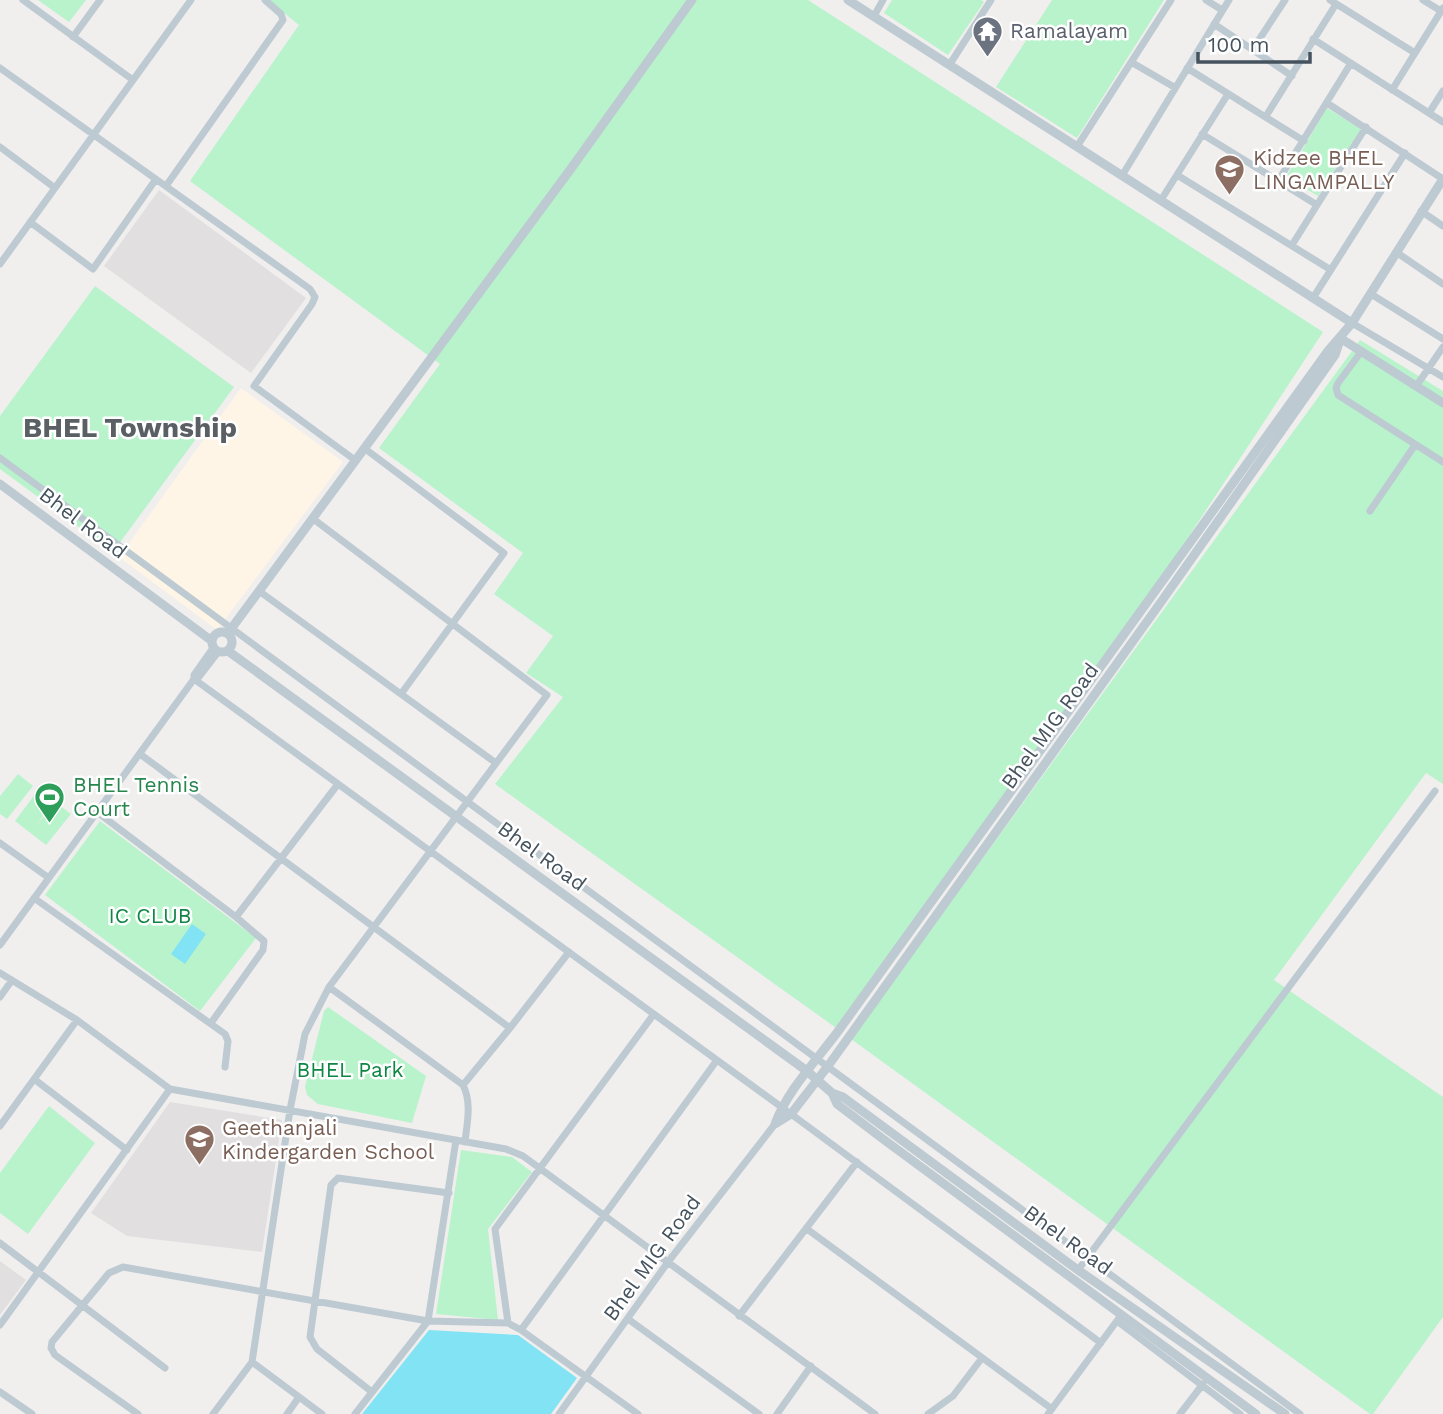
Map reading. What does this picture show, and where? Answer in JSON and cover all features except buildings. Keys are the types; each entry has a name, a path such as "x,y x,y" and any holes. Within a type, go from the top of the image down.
{"street":[{"path":"23,0 133,80"},
{"path":"73,37 100,0"},
{"path":"0,264 191,0"},
{"path":"166,186 283,20 281,14 265,0"},
{"path":"0,944 194,679 198,678 218,648 218,633 229,631 259,591 692,0"},
{"path":"848,0 1352,323 1443,377"},
{"path":"874,16 883,0"},
{"path":"950,64 991,0"},
{"path":"1078,145 1171,0"},
{"path":"1206,0 1222,10"},
{"path":"1123,174 1228,0"},
{"path":"1253,49 1285,0"},
{"path":"1392,89 1442,10 1423,0"},
{"path":"1266,117 1314,39 1333,2 1415,53"},
{"path":"1214,24 1292,76"},
{"path":"1314,39 1443,122"},
{"path":"1131,62 1174,88"},
{"path":"1278,181 1351,63"},
{"path":"0,68 310,289 315,297 312,304 254,386 355,460"},
{"path":"1187,68 1304,141"},
{"path":"1429,113 1443,91"},
{"path":"1161,200 1228,94"},
{"path":"1327,103 1443,179"},
{"path":"1292,245 1366,127"},
{"path":"1202,134 1317,205"},
{"path":"0,147 55,188"},
{"path":"1313,298 1405,153"},
{"path":"1177,175 1331,270"},
{"path":"30,222 93,270 156,179"},
{"name":"Bhel MIG Road","path":"559,1414 668,1262 775,1124 781,1107 1191,539 1328,351 1352,323 1443,179"},
{"path":"1421,211 1443,226"},
{"path":"1396,252 1443,284"},
{"path":"1371,294 1443,339"},
{"path":"1340,338 1443,403"},
{"name":"Bhel MIG Road","path":"775,1124 790,1114 828,1066 1335,355 1340,338"},
{"path":"1417,385 1443,347"},
{"path":"1361,352 1338,383 1338,395 1443,462"},
{"path":"1370,511 1415,445"},
{"path":"364,448 504,553 401,694"},
{"path":"0,458 229,631 467,801 1300,1414"},
{"name":"Bhel Road","path":"0,484 218,648 457,816 807,1071 832,1093 837,1104 846,1111 1204,1382 1256,1414"},
{"path":"213,1414 252,1362 290,1110 305,1034 329,987 547,695 312,518"},
{"path":"259,591 496,763"},
{"path":"218,648 233,642 229,631"},
{"path":"194,679 718,1060 1101,1343"},
{"path":"140,754 510,1028"},
{"path":"236,917 338,784"},
{"path":"1079,1270 1435,791"},
{"path":"97,812 264,941 263,950 211,1023"},
{"path":"0,844 49,878"},
{"path":"34,898 211,1023 228,1038 225,1067"},
{"path":"463,1085 569,952"},
{"path":"0,973 77,1020 170,1089 506,1149 523,1156 875,1414"},
{"path":"0,997 12,980"},
{"path":"329,987 463,1085 469,1105 465,1142"},
{"path":"508,1323 495,1229 654,1014"},
{"path":"0,1126 77,1020"},
{"path":"521,1330 718,1060"},
{"path":"34,1079 127,1150"},
{"path":"0,1325 170,1089"},
{"name":"Bhel Road","path":"832,1093 843,1097 1079,1270 1285,1414"},
{"path":"355,1414 428,1321 456,1140"},
{"path":"739,1316 856,1162"},
{"path":"372,1392 311,1342 331,1185 338,1178 449,1193"},
{"path":"807,1229 1050,1411 1119,1318"},
{"path":"0,1243 165,1368"},
{"path":"138,1414 55,1355 51,1348 52,1342 109,1273 123,1267 428,1321 508,1323 638,1414"},
{"path":"628,1319 759,1414"},
{"path":"928,1414 953,1396 982,1358"},
{"path":"252,1362 322,1414"},
{"path":"777,1414 811,1366"},
{"path":"1180,1414 1204,1382 1240,1414"},
{"path":"0,1392 32,1414"},
{"path":"287,1414 299,1397"}],"shaded area":[{"path":"159,190 306,298 251,373 104,266"},
{"path":"241,388 343,462 217,630 119,557"},
{"name":"Geethanjali Kindergarden School","path":"170,1102 282,1120 262,1252 127,1236 91,1213"},
{"path":"0,1261 26,1280 0,1315"}],"green space":[{"path":"38,0 86,0 69,22"},
{"path":"268,0 808,0 1323,332 1151,594 839,1030 495,784 563,697 526,673 553,636 494,594 523,553 379,448 440,364 190,181 299,25"},
{"path":"892,0 984,2 948,55 884,13"},
{"path":"1052,0 1164,0 1077,138 996,87"},
{"path":"1327,108 1361,129 1318,196 1286,177"},
{"path":"95,286 234,387 113,552 0,469 0,416"},
{"path":"1360,340 1443,391 1443,784 1426,773 1274,980 1443,1097 1443,1317 1373,1414 851,1039"},
{"name":"BHEL Tennis Court","path":"18,774 33,786 7,819 0,814 0,796"},
{"path":"39,789 54,801 34,828 55,802 71,814 46,845 15,821"},
{"name":"IC CLUB","path":"100,821 256,938 200,1011 45,895"},
{"name":"BHEL Park","path":"328,1007 426,1076 412,1123 318,1104 307,1095 305,1087 324,1011"},
{"path":"49,1106 95,1143 28,1234 0,1213 0,1173"},
{"path":"461,1150 512,1157 532,1172 488,1229 498,1320 436,1314"}],"water":[{"path":"192,924 206,934 185,964 171,954"},
{"path":"429,1330 518,1335 577,1378 551,1414 362,1414"}],"place":[{"name":"Ramalayam","path":"987,58"},
{"name":"Kidzee BHEL LINGAMPALLY","path":"1230,197"},
{"name":"BHEL Tennis Court","path":"50,824"},
{"name":"Geethanjali Kindergarden School","path":"199,1167"}],"district":[{"name":"BHEL Township","path":"130,427"}]}
